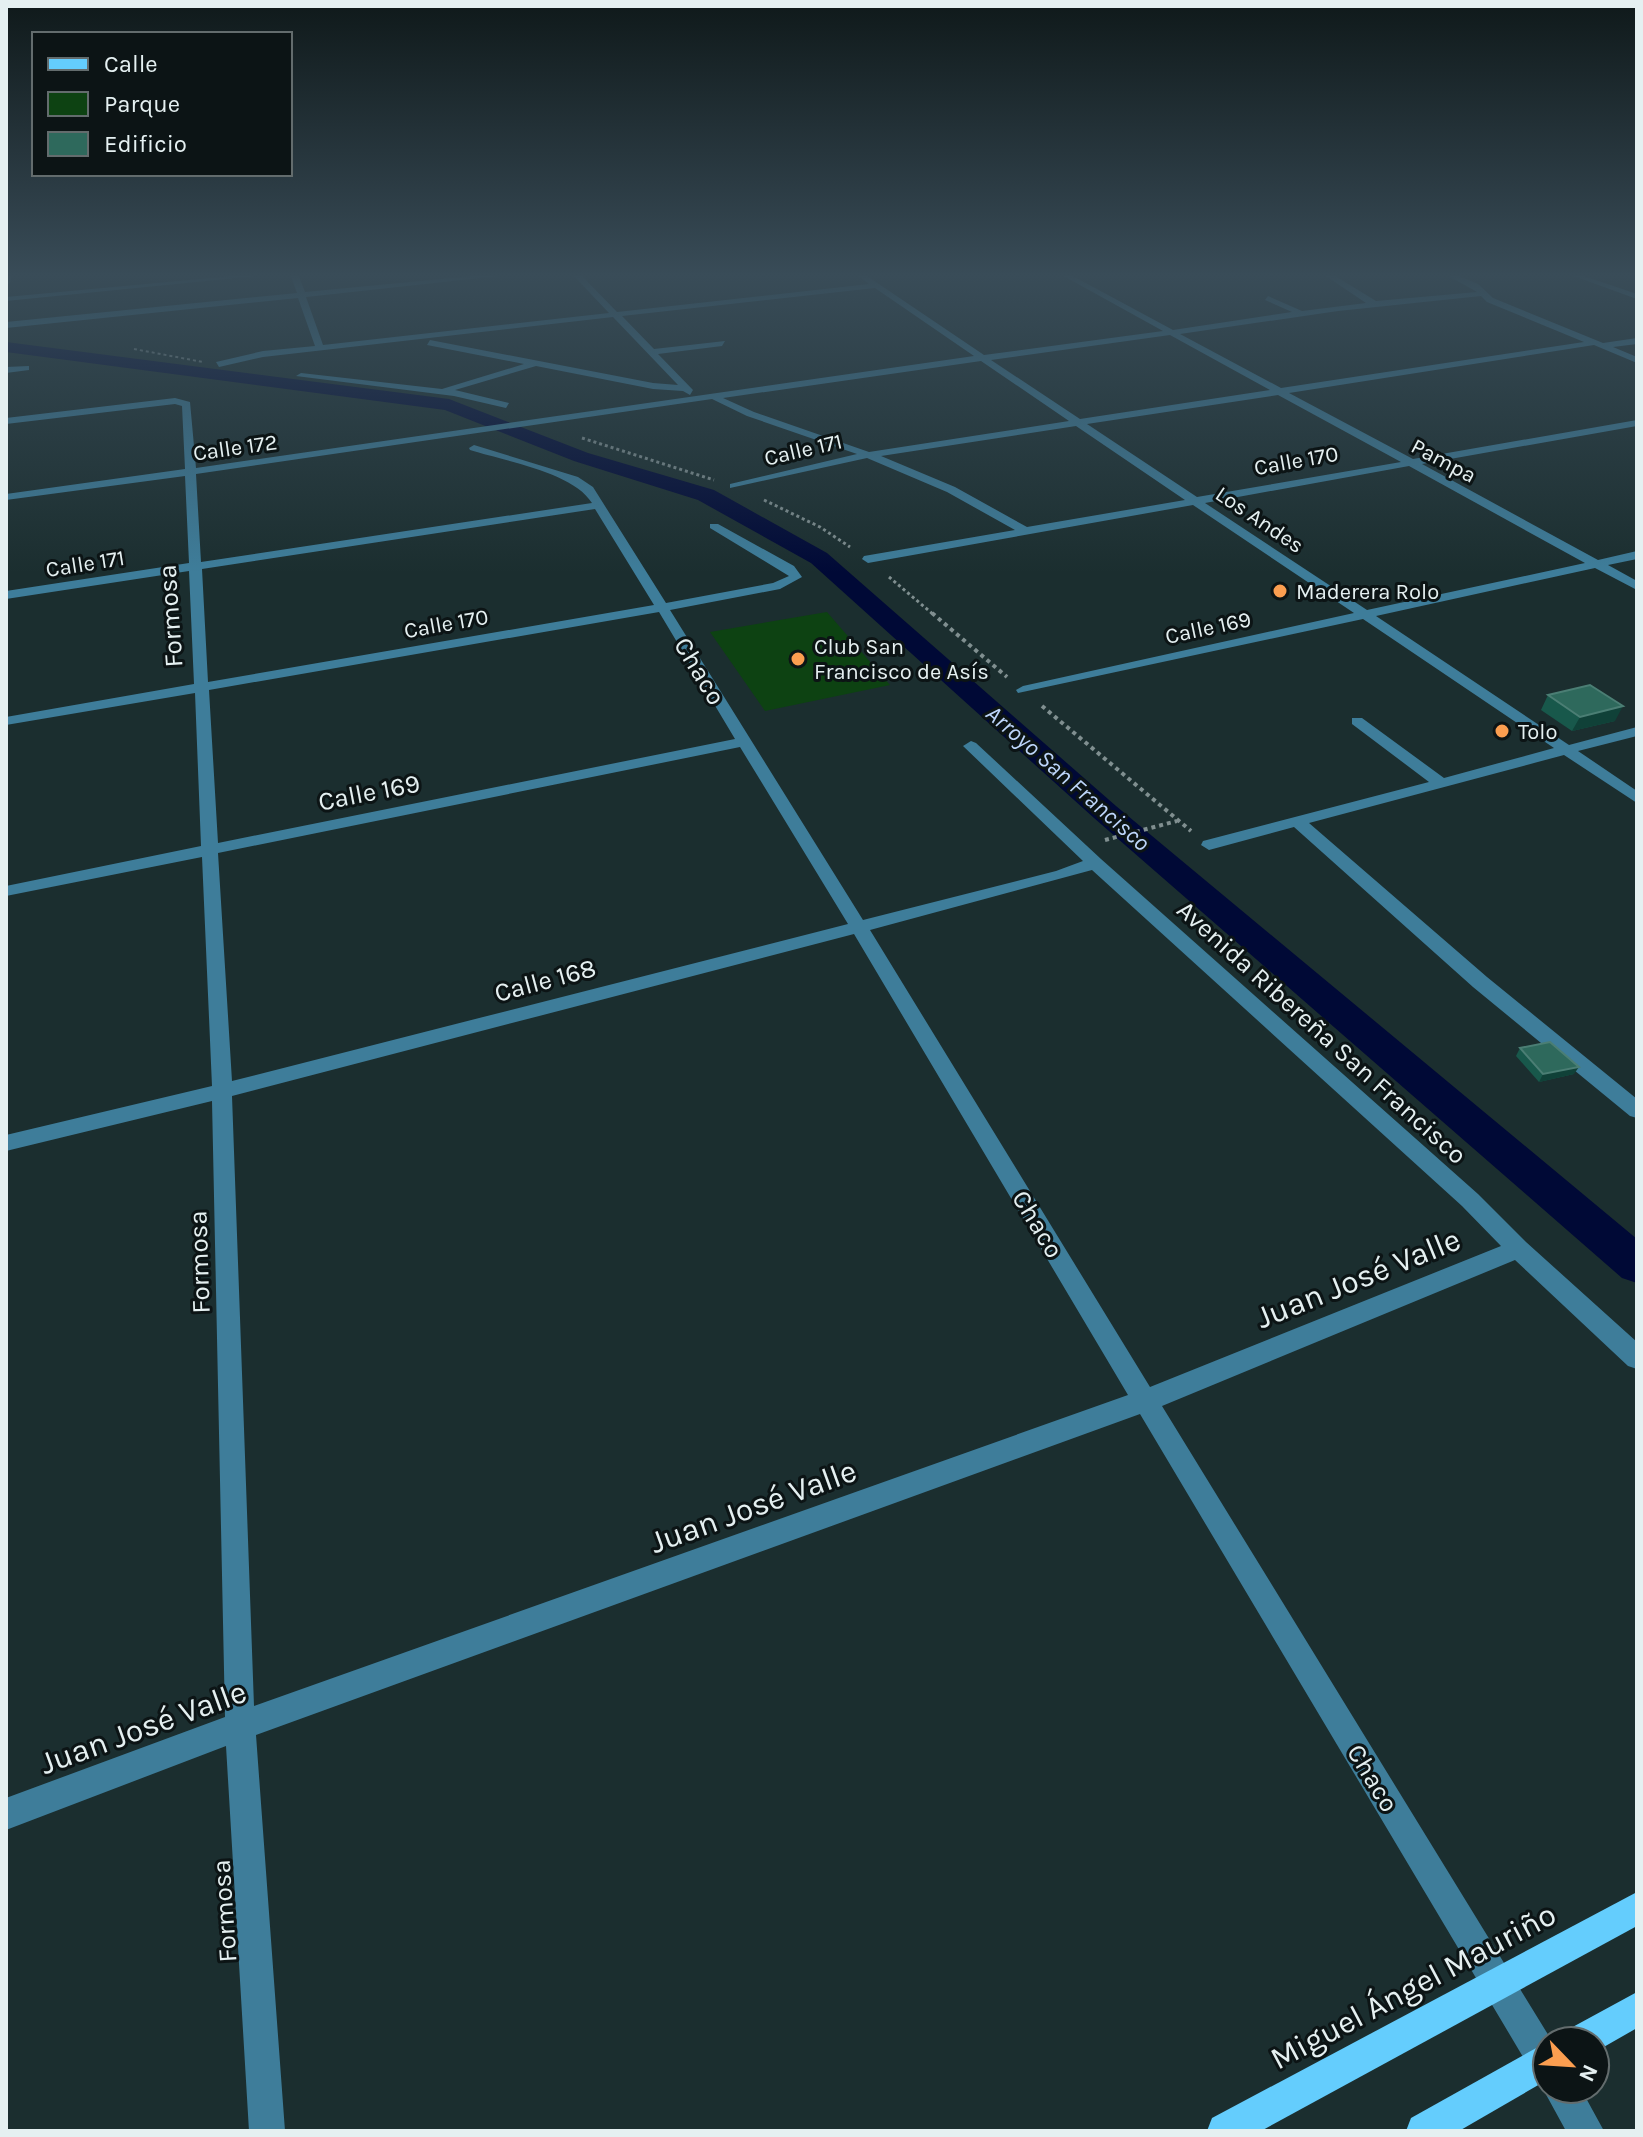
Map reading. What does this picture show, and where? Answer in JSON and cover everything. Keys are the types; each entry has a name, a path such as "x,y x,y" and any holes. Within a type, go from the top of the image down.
{"main road":[{"name":"Miguel Ángel Mauriño","path":"1225,2131 1637,1908"},
{"path":"1609,2025 1637,2009"},
{"path":"1424,2131 1531,2078"}],"street":[{"path":"444,392 454,386 499,374"},
{"path":"592,374 653,386 686,388"},
{"path":"673,374 695,398"},
{"name":"Calle 172","path":"6,497 472,441 556,418 870,374"},
{"name":"Los Andes","path":"1004,374 1197,500 1637,798"},
{"name":"Pampa","path":"1247,374 1637,586"},
{"name":"Calle 171","path":"734,486 868,455 1396,374"},
{"path":"301,376 444,392 506,405"},
{"path":"713,396 743,410 868,455 1002,515 1025,531"},
{"name":"Formosa","path":"6,421 175,401 187,404 222,1091 240,1726 267,2131"},
{"name":"Calle 170","path":"868,559 1637,423"},
{"name":"Chaco","path":"472,441 580,481 589,489 858,926 1531,2038"},
{"name":"Calle 171","path":"6,595 598,505"},
{"name":"Calle 170","path":"6,721 662,608 776,586 796,577 790,569 714,526"},
{"name":"Calle 169","path":"1023,690 1637,555"},
{"path":"1357,721 1441,783"},
{"path":"1209,845 1637,731"},
{"name":"Calle 169","path":"6,891 742,742"},
{"name":"Avenida Ribereña San Francisco","path":"971,746 1096,853 1637,1358"},
{"path":"1298,822 1480,982 1637,1110"},
{"name":"Calle 168","path":"6,1143 222,1091 1062,875 1096,853"},
{"name":"Juan José Valle","path":"6,1814 240,1726 1145,1401 1518,1249"},
{"name":"Chaco","path":"1571,2105 1586,2131"}],"path":[{"path":"556,418 577,437 734,486 820,527 868,559 1209,845"},
{"path":"1096,853 1178,821"}],"green space":[{"name":"Club San Francisco de Asís","path":"827,612 890,685 765,711 710,632"}],"building":[{"path":"1590,685 1623,706 1580,717 1548,695"},
{"path":"1550,1042 1579,1067 1543,1074 1520,1048"}],"waterway":[{"name":"Arroyo San Francisco","path":"210,374 449,405 581,457 706,495 819,558 1105,812 1637,1265"}],"place":[{"name":"Maderera Rolo","path":"1280,591"},
{"name":"Club San Francisco de Asís","path":"798,659"},
{"name":"Tolo","path":"1502,731"}]}
